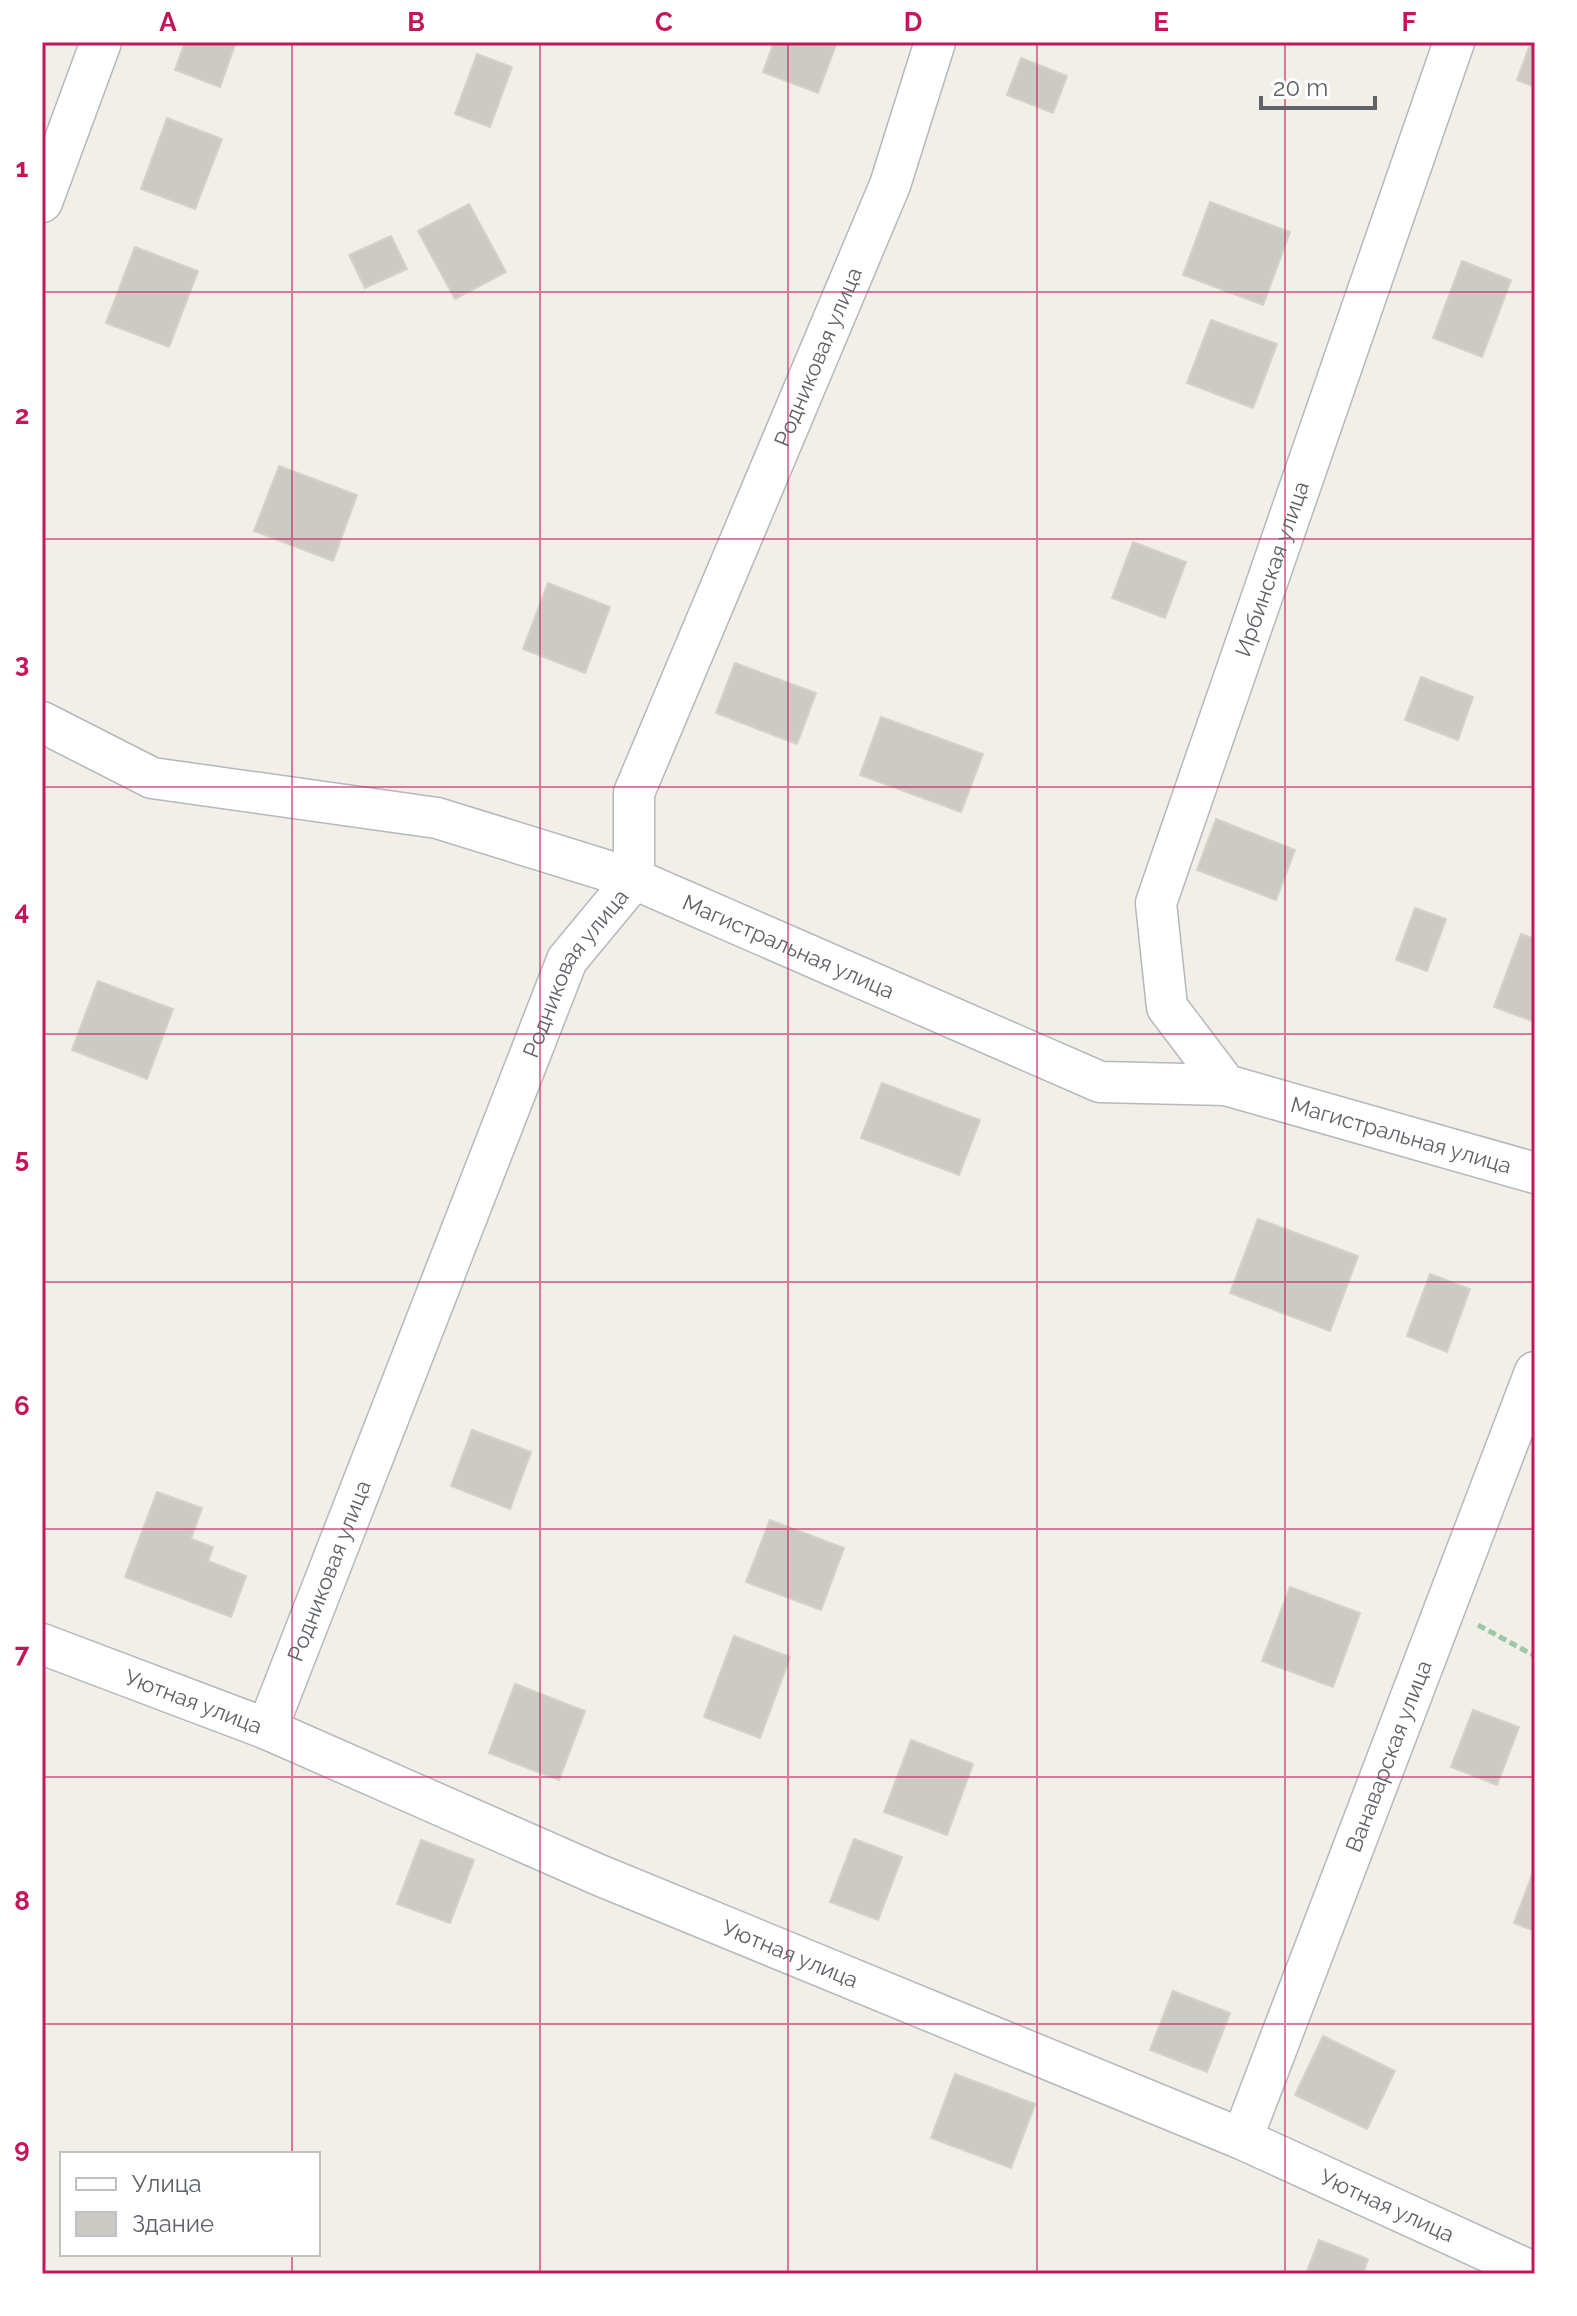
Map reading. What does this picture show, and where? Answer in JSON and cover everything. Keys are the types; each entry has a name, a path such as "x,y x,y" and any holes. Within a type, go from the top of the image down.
{"street":[{"path":"42,202 101,42"},
{"name":"Родниковая улица","path":"267,1729 567,960 634,879 634,793 890,185 935,42"},
{"name":"Ирбинская улица","path":"1226,1085 1167,1007 1156,903 1454,42"},
{"name":"Магистральная улица","path":"42,722 152,778 437,818 634,879 1100,1082 1226,1085 1535,1173"},
{"name":"Ванаварская улица","path":"1242,2139 1535,1372"},
{"name":"Уютная улица","path":"42,1644 267,1729 599,1875 1242,2139 1535,2273"}],"path":[{"path":"1445,1607 1535,1656"}],"building":[{"path":"185,42 236,42 220,87 175,70"},
{"path":"774,42 837,42 818,93 763,72"},
{"path":"1531,42 1535,42 1535,87 1517,80"},
{"path":"477,54 512,67 490,127 455,114"},
{"path":"1021,58 1067,76 1053,113 1007,95"},
{"path":"167,118 222,139 195,209 141,189"},
{"path":"1210,202 1290,232 1263,305 1183,275"},
{"path":"469,204 506,272 455,299 418,231"},
{"path":"391,236 407,269 365,288 349,255"},
{"path":"135,247 198,271 169,347 106,323"},
{"path":"1462,261 1511,280 1482,357 1433,338"},
{"path":"1211,320 1277,344 1253,408 1187,383"},
{"path":"279,466 357,495 333,561 254,531"},
{"path":"1133,542 1186,562 1165,618 1112,598"},
{"path":"548,583 610,607 585,673 523,649"},
{"path":"735,663 816,693 797,744 716,713"},
{"path":"1421,677 1473,697 1458,740 1405,720"},
{"path":"881,717 983,754 961,812 860,775"},
{"path":"1216,819 1295,850 1276,900 1197,870"},
{"path":"1415,908 1446,919 1427,971 1396,960"},
{"path":"1521,934 1535,939 1535,1022 1494,1007"},
{"path":"98,981 173,1009 147,1079 72,1050"},
{"path":"882,1083 980,1120 959,1175 861,1138"},
{"path":"1258,1219 1358,1256 1330,1331 1230,1293"},
{"path":"1430,1274 1470,1289 1447,1352 1407,1336"},
{"path":"472,1430 531,1452 510,1509 451,1486"},
{"path":"157,1492 202,1508 191,1539 213,1547 208,1561 246,1576 231,1617 125,1577"},
{"path":"770,1520 844,1548 821,1610 746,1582"},
{"path":"1290,1587 1360,1613 1333,1687 1262,1661"},
{"path":"734,1636 790,1657 760,1738 704,1717"},
{"path":"515,1684 585,1711 559,1780 489,1753"},
{"path":"1473,1710 1519,1727 1497,1785 1451,1767"},
{"path":"911,1740 973,1764 947,1835 884,1812"},
{"path":"854,1839 902,1857 878,1920 830,1902"},
{"path":"421,1840 474,1860 450,1923 397,1904"},
{"path":"1535,1867 1535,1931 1514,1923"},
{"path":"1173,1991 1230,2013 1207,2072 1150,2050"},
{"path":"1323,2036 1395,2071 1367,2129 1295,2095"},
{"path":"955,2074 1035,2104 1011,2168 931,2138"},
{"path":"1319,2240 1368,2259 1363,2274 1306,2274"}]}
